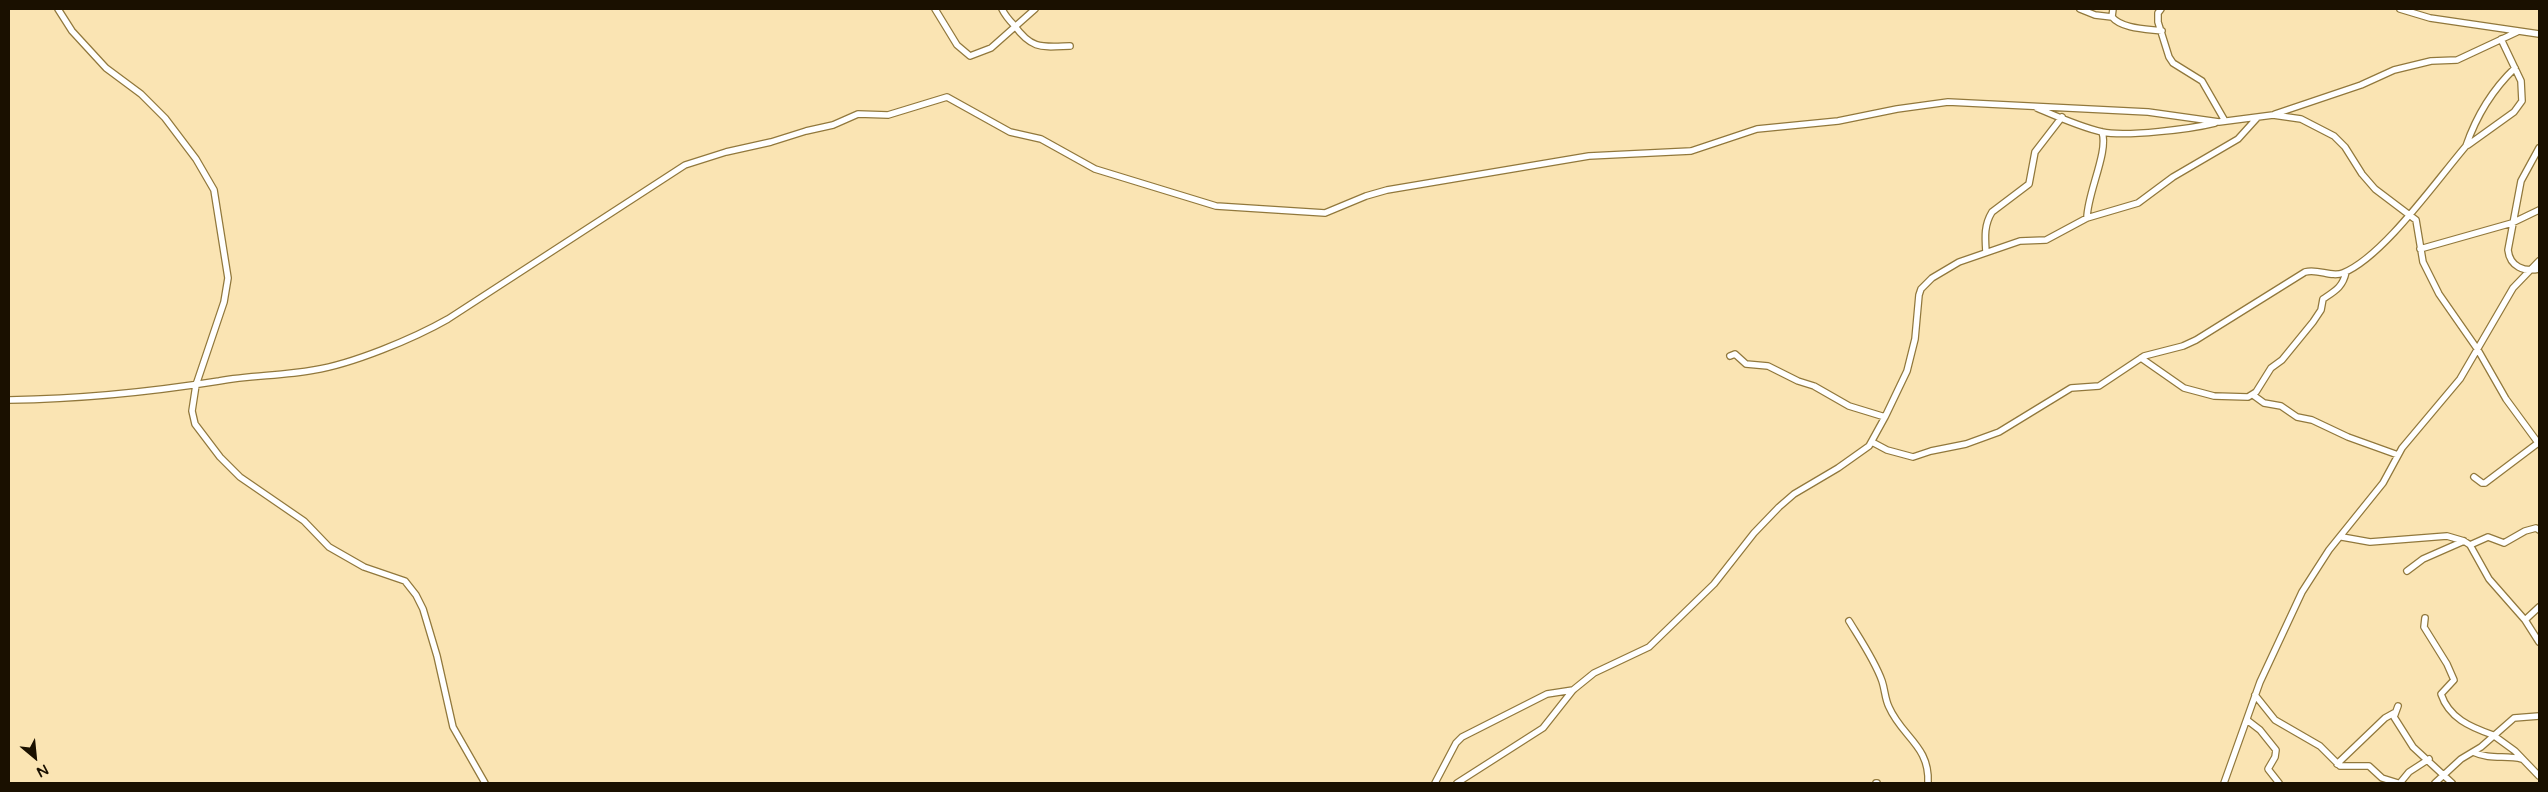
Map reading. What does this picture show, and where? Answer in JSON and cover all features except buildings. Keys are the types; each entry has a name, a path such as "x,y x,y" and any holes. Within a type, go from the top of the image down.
{"street":[{"path":"58,9 72,31 101,62 141,94 165,118 196,159 214,190 228,278 224,302 196,385 192,411 194,422 228,466 240,477 304,521 330,547 373,570 401,578 416,595 423,609 437,656 453,727 485,783"},
{"path":"935,9 954,40 970,56 991,48 1035,9"},
{"path":"1002,9 1024,39 1037,46 1070,46"},
{"path":"2080,9 2095,15 2112,17 2125,25 2162,31"},
{"path":"2112,17 2114,9"},
{"path":"2161,9 2157,17 2173,63 2202,81 2222,121"},
{"path":"2400,9 2430,18 2539,34"},
{"path":"2032,106 2102,132 2191,128 2222,121 2257,118 2273,115 2361,85 2394,70 2431,61 2457,60 2517,32"},
{"path":"1872,442 1887,450 1913,457 1931,451 1966,444 2007,428 2071,388 2099,386 2141,358 2164,349 2183,346 2196,340 2305,272 2315,271 2335,275 2346,272 2384,243 2466,146 2520,106 2522,101 2521,81 2501,39"},
{"path":"2466,146 2473,127 2485,106 2501,82 2514,68"},
{"path":"9,400 74,397 196,385 320,369 382,349 448,319 685,165 726,152 833,125 858,114 888,115 942,97 959,102 966,108 1010,132 1041,139 1070,156 1113,176 1216,206 1325,213 1366,196 1387,190 1589,156 1691,151 1757,129 1838,121 1897,109 1948,102 2148,112 2222,121"},
{"path":"2273,115 2301,119 2334,136 2345,147 2362,174 2375,189 2409,214 2417,224 2420,249 2424,262 2439,294 2478,350 2506,399 2539,444 2489,481 2482,483 2474,477"},
{"path":"1986,252 1984,231 1988,218 1992,212 2029,184 2035,152 2062,117"},
{"path":"1457,783 1507,749 1543,728 1573,690 1601,668 1649,647 1714,584 1754,533 1779,507 1794,494 1838,468 1872,442 1907,370 1912,354 1920,290 1942,272 1986,252 2020,241 2046,240 2087,218 2138,203 2173,177 2238,139 2257,118"},
{"path":"2087,218 2093,181 2103,150 2102,132"},
{"path":"2539,148 2521,181 2508,242 2509,257 2518,268 2529,271 2539,269"},
{"path":"2420,249 2512,223 2539,210"},
{"path":"2224,783 2255,695 2302,592 2318,565 2384,483 2398,455 2414,432 2460,379 2478,350 2500,306 2539,260"},
{"path":"2141,358 2184,388 2214,396 2246,398 2253,395 2266,379 2271,368 2282,360 2313,322 2321,310 2323,299 2339,289 2344,281 2346,272"},
{"path":"1730,356 1736,354 1746,364 1761,364 1772,368 1798,381 1814,386 1850,406 1885,417"},
{"path":"2253,395 2264,402 2281,406 2297,417 2312,420 2348,437 2398,455"},
{"path":"2470,545 2488,537 2504,543 2530,529 2536,528 2539,530"},
{"path":"2342,537 2370,542 2447,536 2464,541 2470,545 2489,579 2525,620 2539,642"},
{"path":"2407,571 2423,559 2464,541"},
{"path":"2525,620 2539,608"},
{"path":"2425,618 2424,627 2445,659 2454,680 2443,690 2441,694 2444,700 2463,723 2493,735 2539,776"},
{"path":"1849,621 1883,682 1889,707 1899,725 1914,740 1924,758 1928,770 1928,783"},
{"path":"1435,783 1456,743 1462,737 1547,694 1573,690"},
{"path":"2255,695 2275,720 2320,746 2343,768 2369,766 2382,778 2399,783 2409,772 2428,759"},
{"path":"2338,764 2385,718 2394,713 2398,706"},
{"path":"2394,713 2396,722 2409,742 2452,783"},
{"path":"2435,783 2461,759 2473,752 2514,718 2539,716"},
{"path":"2247,720 2260,730 2276,750 2275,757 2268,768 2279,783"},
{"path":"2473,752 2486,758 2510,756 2522,759"}]}
